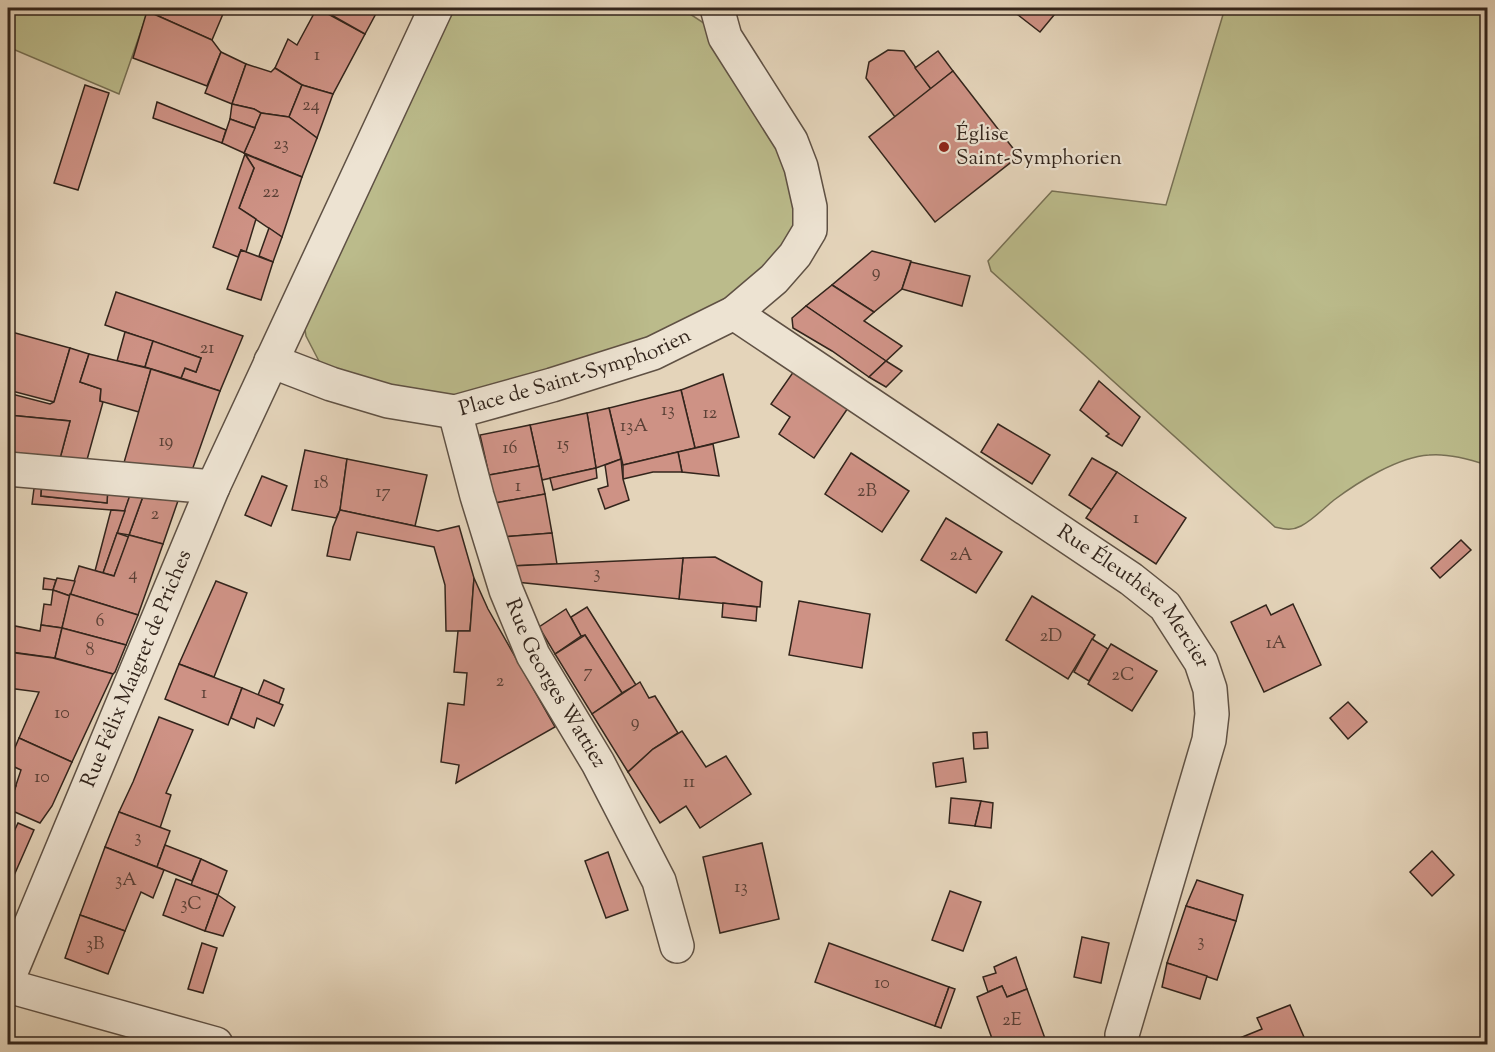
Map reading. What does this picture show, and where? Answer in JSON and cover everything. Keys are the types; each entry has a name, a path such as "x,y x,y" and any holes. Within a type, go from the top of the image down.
{"street":[{"path":"271,361 436,8"},
{"name":"Place de Saint-Symphorien","path":"271,361 331,384 388,401 455,411 552,386 653,353 734,313 774,279 795,255 810,230 810,207 801,167 791,141 725,37 717,8"},
{"name":"Rue Éleuthère Mercier","path":"734,313 1131,579 1165,606 1201,662 1210,689 1212,714 1209,740 1122,1035 1122,1044"},
{"name":"Rue Félix Maigret de Priches","path":"8,979 213,488 271,361"},
{"name":"Rue Georges Wattiez","path":"455,411 477,496 506,590 519,623 533,655 598,763 659,881 677,946"},
{"path":"8,469 213,488"},
{"path":"8,986 216,1044"}],"green space":[{"path":"8,8 149,8 119,94 8,47"},
{"path":"436,8 681,8 725,37 810,207 734,313 455,412 321,365 306,336 300,298"},
{"path":"1225,8 1487,8 1487,465 1444,455 1429,455 1404,460 1355,486 1298,528 1275,527 991,271 988,261 1052,191 1166,205"}],"building":[{"path":"149,8 208,8 223,14 212,40 147,11"},
{"path":"317,8 365,34 333,94 302,85 275,68 288,39 297,45"},
{"path":"319,8 379,8 365,34"},
{"path":"1009,8 1058,8 1059,9 1040,32"},
{"path":"147,11 212,40 221,52 207,86 133,58"},
{"path":"888,50 904,51 931,89 895,117 866,78 869,62"},
{"path":"938,51 953,71 931,89 915,68"},
{"path":"221,52 246,64 232,104 205,93"},
{"path":"246,64 271,72 275,68 302,85 289,117 261,113 232,104"},
{"name":"Église Saint-Symphorien","path":"953,71 1019,156 935,222 869,137"},
{"path":"85,85 109,93 78,190 54,183"},
{"path":"302,85 333,94 317,138 289,117"},
{"path":"157,102 226,130 222,143 153,118"},
{"path":"232,104 261,113 255,128 230,119"},
{"path":"261,113 289,117 317,138 302,177 244,153"},
{"path":"230,119 255,128 244,153 222,143"},
{"path":"245,154 302,177 282,237 239,208 254,168"},
{"path":"245,154 254,168 239,208 256,219 246,252 241,250 238,257 213,247"},
{"path":"269,228 282,237 273,262 259,256"},
{"path":"241,250 273,262 261,300 227,289"},
{"path":"872,251 911,261 902,289 874,312 832,285"},
{"path":"911,262 970,276 962,306 902,289"},
{"path":"832,285 874,312 864,321 902,346 886,361 806,306"},
{"path":"116,292 243,336 220,391 181,378 185,368 196,372 201,358 105,325"},
{"path":"806,306 886,361 869,377 832,351 793,328 792,318"},
{"path":"8,331 70,348 54,402 8,390"},
{"path":"125,332 153,341 145,367 117,361"},
{"path":"153,341 201,358 196,372 185,368 181,378 145,367"},
{"path":"70,348 89,354 80,382 101,389 100,401 103,402 85,467 58,466 70,421 8,415 8,393 50,404 54,402"},
{"path":"89,354 151,369 139,412 100,401 101,389 80,382"},
{"path":"886,361 902,371 886,387 869,377"},
{"path":"151,369 220,391 189,479 121,473"},
{"path":"794,371 848,408 814,458 779,434 790,417 771,404"},
{"path":"723,374 739,437 695,448 681,390"},
{"path":"1099,381 1140,417 1122,446 1106,436 1109,434 1080,410"},
{"path":"681,390 695,448 623,465 609,408"},
{"path":"609,408 621,459 596,468 587,413"},
{"path":"587,413 596,468 542,480 530,425"},
{"path":"8,415 70,421 58,466 8,461"},
{"path":"998,424 1050,455 1032,484 981,452"},
{"path":"530,425 539,466 489,475 480,435"},
{"path":"713,444 719,476 682,472 678,452"},
{"path":"305,450 347,459 340,510 336,518 292,510"},
{"path":"678,452 682,472 653,472 623,479 623,465"},
{"path":"851,453 909,491 882,532 825,494"},
{"path":"1092,458 1117,472 1092,510 1069,495"},
{"path":"347,459 427,475 415,526 340,510"},
{"path":"621,459 623,479 629,500 605,509 598,489 608,486 605,465"},
{"path":"539,466 545,494 495,503 489,475"},
{"path":"596,468 597,478 553,490 550,478"},
{"path":"1117,472 1186,518 1156,564 1086,518"},
{"path":"262,476 287,486 271,526 245,515"},
{"path":"42,480 41,496 107,503 108,486 132,489 125,511 32,504 35,481"},
{"path":"42,480 108,486 107,503 41,496"},
{"path":"146,488 180,495 163,544 129,535"},
{"path":"146,488 129,535 117,533 132,489"},
{"path":"545,494 552,533 501,537 495,503"},
{"path":"111,510 125,511 103,573 95,571"},
{"path":"340,510 438,531 459,526 474,578 470,631 446,631 445,585 434,547 357,532 350,560 327,556 333,527"},
{"path":"946,518 1002,552 976,593 921,560"},
{"path":"117,533 129,537 114,576 103,573"},
{"path":"552,533 557,564 511,566 501,537"},
{"path":"129,535 163,544 138,615 70,594 79,566 114,576"},
{"path":"1461,540 1471,550 1440,578 1431,568"},
{"path":"715,557 762,582 760,607 679,599 683,558"},
{"path":"683,558 679,599 516,582 511,566"},
{"path":"44,578 56,580 53,590 43,589"},
{"path":"57,578 75,581 70,596 53,590"},
{"path":"474,578 488,609 555,727 456,783 459,765 441,762 448,703 464,705 467,673 454,672 458,631 470,631"},
{"path":"216,581 247,593 214,677 179,664"},
{"path":"53,590 70,596 62,628 41,625 44,604 51,605"},
{"path":"70,594 138,615 126,645 62,628"},
{"path":"1032,596 1095,635 1068,679 1006,640"},
{"path":"799,601 870,614 862,668 789,655"},
{"path":"723,603 757,607 756,621 722,617"},
{"path":"1293,604 1321,665 1264,692 1231,622 1266,605 1271,615"},
{"path":"587,607 636,685 622,693 585,635 581,636 571,617"},
{"path":"566,609 581,636 555,654 539,627"},
{"path":"41,625 62,628 55,658 11,652 15,626 40,631"},
{"path":"62,628 126,645 115,672 113,674 55,658"},
{"path":"585,635 622,693 592,714 555,654"},
{"path":"1092,639 1108,649 1089,681 1074,672"},
{"path":"1111,644 1157,671 1132,711 1088,684"},
{"path":"8,652 53,658 113,674 72,762 19,738 39,692 8,688"},
{"path":"179,664 242,688 228,725 165,699"},
{"path":"264,680 284,689 279,703 258,695"},
{"path":"640,682 649,698 655,696 678,733 653,749 628,772 592,714"},
{"path":"242,688 283,705 274,726 257,718 254,728 231,718"},
{"path":"1348,702 1367,722 1348,739 1330,718"},
{"path":"159,717 193,730 166,793 171,795 160,828 119,812"},
{"path":"682,731 706,767 726,756 751,794 700,828 686,806 660,823 628,772 653,749"},
{"path":"987,732 988,748 974,749 973,733"},
{"path":"19,738 72,762 52,806 40,823 8,809 21,770 8,764"},
{"path":"963,758 966,782 936,787 933,763"},
{"path":"8,785 16,786 8,807"},
{"path":"951,798 981,801 975,826 949,823"},
{"path":"981,801 993,803 991,828 975,826"},
{"path":"119,812 170,831 157,867 105,847"},
{"path":"18,823 34,830 12,880 8,878 8,839 10,840"},
{"path":"762,843 779,919 720,933 703,857"},
{"path":"165,845 201,859 192,881 157,867"},
{"path":"105,847 164,870 153,898 141,892 125,931 80,915"},
{"path":"1432,851 1454,875 1432,896 1410,872"},
{"path":"608,852 628,910 606,918 585,861"},
{"path":"201,859 227,871 218,895 191,885"},
{"path":"176,879 218,895 205,931 163,915"},
{"path":"1197,880 1243,895 1236,921 1186,906"},
{"path":"950,891 981,902 963,951 932,940"},
{"path":"218,895 235,907 223,936 205,931"},
{"path":"1186,906 1236,921 1217,980 1167,963"},
{"path":"80,915 125,931 108,974 65,958"},
{"path":"1082,937 1109,943 1101,983 1074,977"},
{"path":"202,943 217,948 203,993 188,989"},
{"path":"829,943 949,987 935,1026 815,982"},
{"path":"1016,957 1027,989 1007,997 1002,986 988,992 983,977 996,973 994,967"},
{"path":"1167,963 1207,976 1200,999 1162,987"},
{"path":"1002,986 1007,997 1027,989 1047,1044 994,1044 977,997"},
{"path":"949,987 955,989 941,1028 935,1026"},
{"path":"1290,1005 1307,1044 1225,1044 1262,1029 1257,1018"}],"place":[{"name":"Église Saint-Symphorien","path":"944,147"}]}
